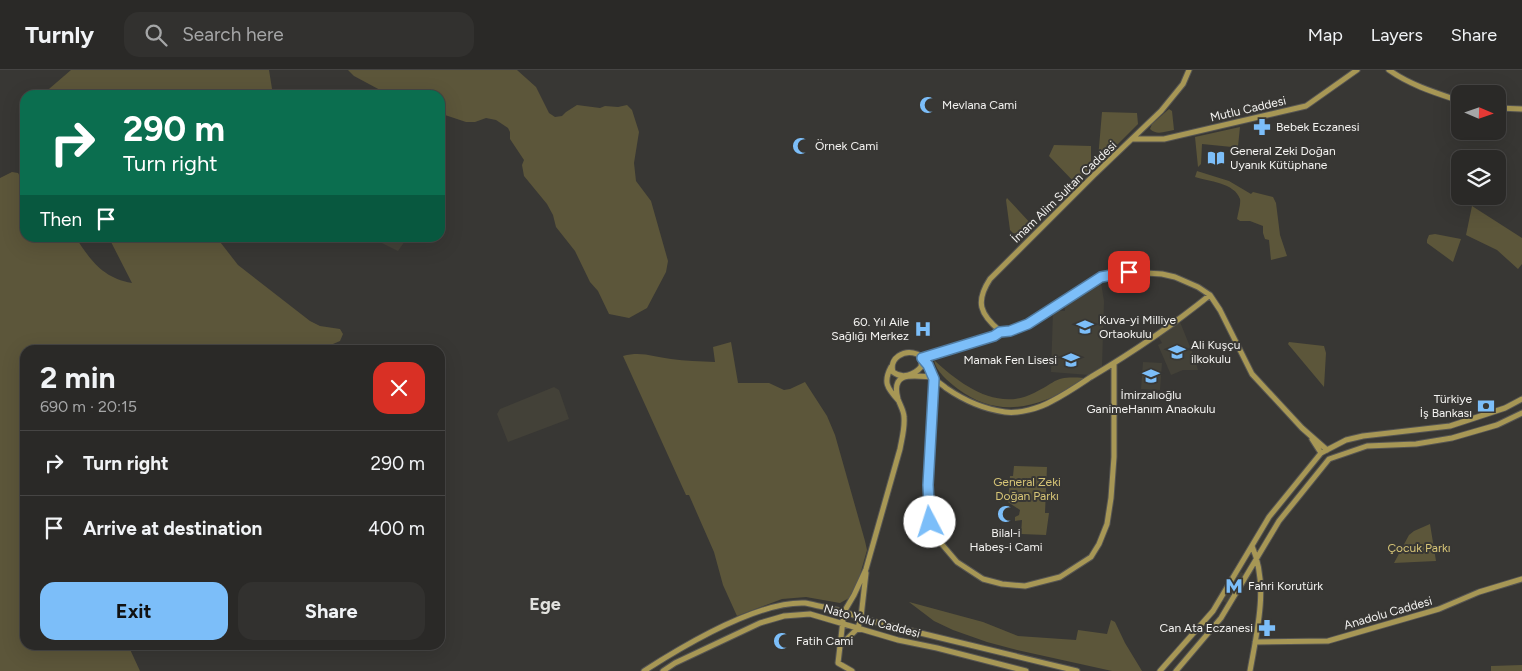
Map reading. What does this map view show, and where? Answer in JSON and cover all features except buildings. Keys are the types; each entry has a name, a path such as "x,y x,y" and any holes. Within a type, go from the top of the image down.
{"street":[{"name":"İmam Alim Sultan Caddesi","path":"1000,332 989,322 982,311 981,297 990,279 1161,111 1183,84 1189,70"},
{"name":"Mutlu Caddesi","path":"1132,140 1164,139 1306,106 1357,70"},
{"path":"1389,70 1434,93 1451,98"},
{"path":"1506,108 1522,109"},
{"path":"922,358 1028,324 1101,277 1129,272 1162,274 1175,277 1198,287 1210,295 1220,310 1252,374 1324,452"},
{"path":"891,367 896,375 934,378 960,397 983,408 1007,413 1027,410 1051,402 1114,364 1182,317 1210,295"},
{"path":"900,403 887,386 886,379 894,359 902,354 917,354 928,365 934,378 928,485 930,522 940,542 957,562 983,579 1002,584 1025,586 1060,577 1076,568 1091,557 1104,532 1111,498 1114,457 1114,364"},
{"path":"852,671 838,663 844,612 854,596 866,569 904,430 904,416 896,386 899,380 921,367 922,358"},
{"path":"1160,671 1213,611 1269,517 1324,452 1346,440 1363,436 1450,426 1504,408 1522,399"},
{"path":"1176,671 1221,618 1279,521 1329,459 1366,446 1416,444 1452,438 1497,425 1522,413"},
{"path":"1250,671 1261,600 1261,574 1252,546"},
{"path":"841,645 858,628 866,569"},
{"name":"Anadolu Caddesi","path":"1255,642 1328,641 1439,610 1479,592 1522,579"},
{"path":"644,671 685,646 736,621 767,609 805,603 1017,658 1077,671"},
{"name":"Nato Yolu Caddesi","path":"663,671 675,663 753,626 784,616 810,614 1026,671"}],"shaded area":[{"path":"380,242 404,242 398,251"},
{"path":"1101,283 1104,301 1102,366 1089,375 1051,372 1053,311 1065,311 1065,304"},
{"name":"Ali Kuşçu ilkokulu","path":"1180,322 1198,370 1183,370 1171,375 1158,345 1162,343 1158,336"},
{"name":"İmirzalıoğlu GanimeHanım Anaokulu","path":"1143,362 1162,363 1160,390 1141,389"},
{"path":"554,387 559,390 569,419 508,442 497,414 500,409"},
{"path":"1239,561 1242,563 1235,573 1238,576 1241,572 1244,574 1242,578 1245,580 1252,569 1254,571 1227,614 1224,613 1231,602 1228,600 1226,603 1223,601 1225,598 1221,595 1214,606 1212,605","holes":["1233,577 1243,583 1233,599 1230,597 1234,591 1233,589 1229,589 1227,594 1223,592"]}],"green space":[{"path":"71,70 269,70 272,90 48,90"},
{"path":"348,70 517,70 536,87 549,113 555,117 562,116 577,105 600,108 627,105 632,110 639,132 634,163 636,181 651,201 668,261 666,272 647,308 629,318 609,314 598,291 590,282 575,251 556,227 553,215 547,204 524,176 522,165 524,160 510,139 508,128 496,120 486,118 475,122 466,122 445,115 445,90 380,90 354,76"},
{"path":"1169,109 1172,111 1174,130 1159,133 1150,129 1152,124"},
{"path":"1102,112 1137,113 1138,124 1102,160 1098,159"},
{"path":"1240,127 1237,156 1231,155 1232,147 1202,144 1201,164 1198,167 1195,137"},
{"path":"1054,145 1091,146 1091,168 1076,184 1049,156"},
{"path":"1197,171 1229,181 1251,194 1253,192 1273,197 1276,203 1280,235 1287,256 1271,260 1269,240 1265,239 1263,226 1237,219 1240,199 1233,189 1195,177"},
{"path":"12,172 18,173 20,176 20,242 79,242 105,273 122,281 132,283 111,242 220,242 238,265 310,321 320,326 340,329 343,334 340,341 331,345 20,345 20,650 130,650 140,671 0,671 0,178"},
{"path":"1007,198 1033,226 1025,236 1013,233 1010,230"},
{"path":"1472,206 1522,238 1522,264 1518,269 1497,250 1466,235"},
{"path":"1435,234 1461,239 1453,262 1427,243 1429,235"},
{"path":"731,342 738,383 769,383 784,390 805,382 827,416 835,435 867,550 856,589 851,597 840,603 806,597 782,599 737,616 723,585 714,552 623,356 642,354 676,360 715,362 713,347"},
{"path":"1289,342 1324,346 1326,353 1324,387 1288,344"},
{"path":"934,360 967,386 980,393 1006,399 1020,398 1034,393 1057,380 1067,378 1085,379 1058,395 1036,403 1024,406 1001,407 979,401 958,389 940,372"},
{"name":"General Zeki Doğan Parkı","path":"1014,466 1047,467 1045,513 1049,513 1046,535 1021,534 1022,520 1015,521 1015,517 1019,515 1020,510 1008,502 1010,476 1013,476"},
{"name":"Çocuk Parkı","path":"1430,524 1436,561 1394,563 1409,535"},
{"path":"909,602 983,622 1018,636 1076,640 1078,630 1107,634 1111,620 1115,622 1142,671 1112,671 987,642 934,621"},
{"path":"1522,665 1522,671 1491,671 1491,666"}],"place":[{"name":"Mevlana Cami","path":"928,105"},
{"name":"Bebek Eczanesi","path":"1262,127"},
{"name":"Örnek Cami","path":"801,146"},
{"name":"General Zeki Doğan Uyanık Kütüphane","path":"1216,158"},
{"name":"Kuva-yi Milliye Ortaokulu","path":"1085,327"},
{"name":"60. Yıl Aile Sağlığı Merkez","path":"923,329"},
{"name":"Ali Kuşçu ilkokulu","path":"1177,352"},
{"name":"Mamak Fen Lisesi","path":"1071,360"},
{"name":"İmirzalıoğlu GanimeHanım Anaokulu","path":"1151,376"},
{"name":"Türkiye İş Bankası","path":"1486,406"},
{"name":"Bilal-i Habeş-i Cami","path":"1006,514"},
{"name":"Fahri Korutürk","path":"1234,586"},
{"name":"Can Ata Eczanesi","path":"1267,628"},
{"name":"Fatih Cami","path":"782,641"}],"district":[{"name":"Ege","path":"545,604"}],"route":[{"path":"930,522 927,496 934,379 928,365 922,358 1028,324 1101,277 1129,272"}]}
